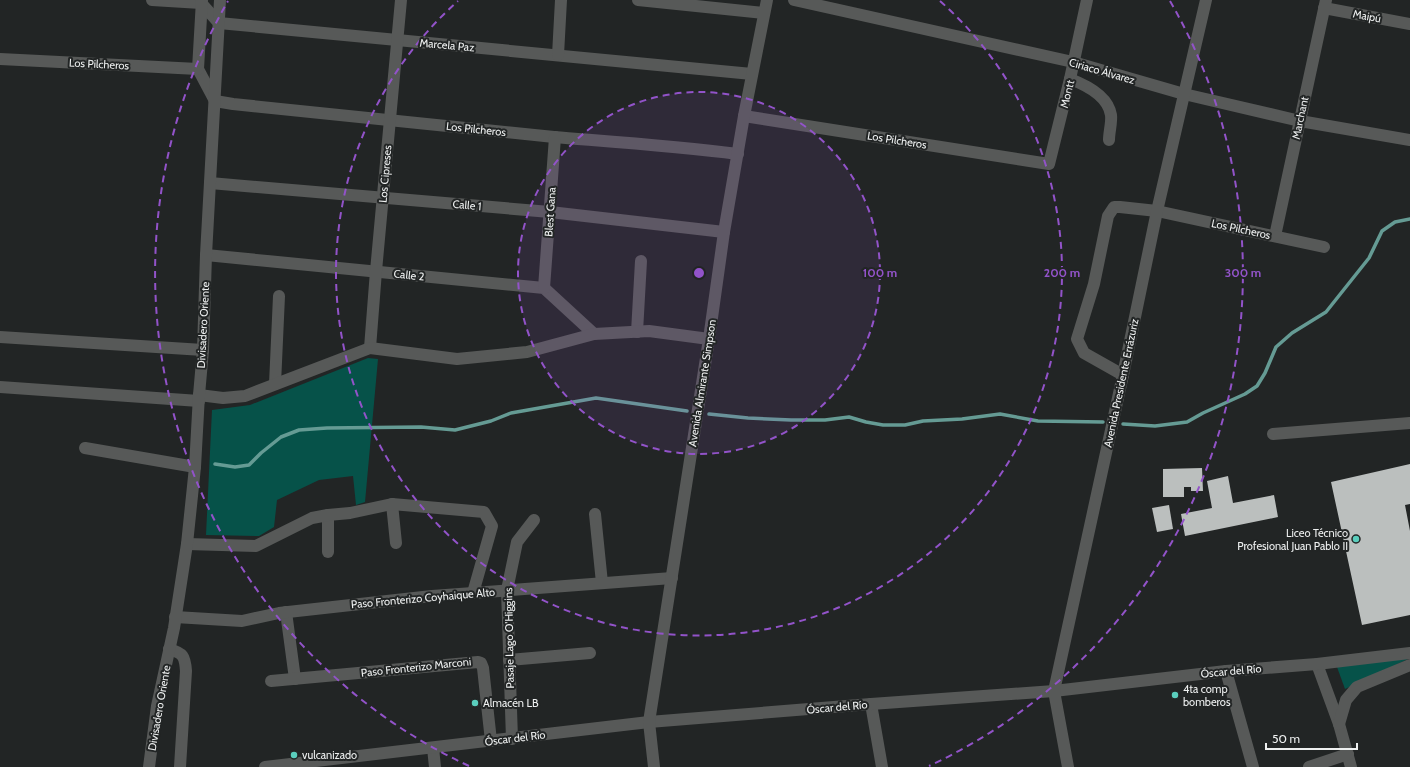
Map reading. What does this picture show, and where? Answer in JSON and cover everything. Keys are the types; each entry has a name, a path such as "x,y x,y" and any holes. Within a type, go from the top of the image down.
{"street":[{"path":"152,0 201,2 219,23"},
{"name":"Divisadero Oriente","path":"149,767 157,706 176,617 187,544 195,467 203,350 206,255 220,0"},
{"name":"Los Cipreses","path":"370,348 382,198 401,0"},
{"path":"558,55 561,0"},
{"path":"638,0 764,13"},
{"name":"Avenida Almirante Simpson","path":"654,767 648,722 672,578 724,232 744,116 767,0"},
{"name":"Ciriaco Álvarez","path":"794,0 1074,62 1184,94 1300,121 1410,140"},
{"name":"Montt","path":"1049,164 1088,0"},
{"name":"Avenida Presidente Errázuriz","path":"1068,767 1054,691 1157,211 1206,0"},
{"path":"201,2 198,69 214,101"},
{"name":"Maipú","path":"1325,4 1410,24"},
{"name":"Marchant","path":"1275,236 1325,4"},
{"name":"Marcela Paz","path":"219,23 752,74"},
{"name":"Los Pilcheros","path":"0,59 198,69"},
{"path":"1070,79 1088,87 1104,100 1111,115 1109,140"},
{"name":"Los Pilcheros","path":"214,101 555,137 705,149 738,154"},
{"name":"Los Pilcheros","path":"744,116 1049,164"},
{"name":"Blest Gana","path":"544,288 555,137"},
{"name":"Calle 1","path":"210,184 550,212 724,232"},
{"name":"Los Pilcheros","path":"1123,375 1084,353 1077,339 1094,284 1108,216 1114,207 1157,211 1324,247"},
{"name":"Calle 2","path":"206,255 544,288"},
{"path":"637,332 641,262"},
{"path":"544,288 594,334"},
{"path":"275,384 279,296"},
{"path":"0,387 223,398 245,396 370,348 457,359 527,352 594,334 649,331 709,339"},
{"path":"0,336 203,350"},
{"path":"1273,434 1410,423"},
{"path":"85,448 195,467"},
{"path":"187,544 256,546 312,518 350,513 392,504 484,512 492,526 473,593"},
{"path":"392,504 396,543"},
{"path":"595,514 602,583"},
{"path":"328,515 328,552"},
{"name":"Pasaje Lago O'Higgins","path":"512,739 507,590 517,542 534,520"},
{"name":"Paso Fronterizo Coyhaique Alto","path":"176,617 242,621 286,612 432,596 672,578"},
{"path":"286,612 294,679"},
{"name":"Divisadero Oriente","path":"169,649 178,652 184,658 186,671 180,767"},
{"path":"509,660 590,653"},
{"name":"Óscar del Río","path":"264,767 648,722 1054,691 1226,671 1317,664 1410,653"},
{"name":"Paso Fronterizo Marconi","path":"271,682 478,662 481,663 483,668 491,741"},
{"path":"1317,664 1339,724 1351,767"},
{"path":"1339,724 1346,700 1357,687 1410,665"},
{"path":"1226,671 1253,767"},
{"path":"871,704 882,767"},
{"path":"433,748 435,767"},
{"path":"1309,767 1348,754"}],"green space":[{"path":"368,358 378,359 365,502 356,505 353,476 319,480 277,500 274,527 259,536 206,535 212,410 250,405"},
{"path":"1410,658 1345,689 1337,667"}],"building":[{"path":"1410,464 1410,504 1405,505 1410,531 1410,615 1362,625 1331,482"},
{"path":"1202,468 1203,491 1191,491 1191,487 1184,487 1184,497 1163,497 1163,469"},
{"path":"1228,476 1233,503 1274,495 1278,517 1185,536 1181,514 1212,508 1207,481"},
{"path":"1169,505 1173,529 1157,532 1152,508"}],"waterway":[{"path":"1123,424 1155,426 1187,422 1245,394 1257,386 1265,373 1276,347 1292,333 1326,312 1369,258 1382,231 1395,222 1410,219"},
{"path":"215,464 235,467 249,465 281,437 299,430 327,428 421,427 455,430 491,421 511,413 596,398 687,411"},
{"path":"709,414 791,420 825,420 849,417 883,425 905,425 923,421 962,419 1000,414 1038,421 1103,422"}],"place":[{"name":"Liceo Técnico Profesional Juan Pablo II","path":"1356,539"},
{"name":"4ta comp bomberos","path":"1175,695"},
{"name":"Almacén LB","path":"475,703"},
{"name":"vulcanizado","path":"294,755"}]}
